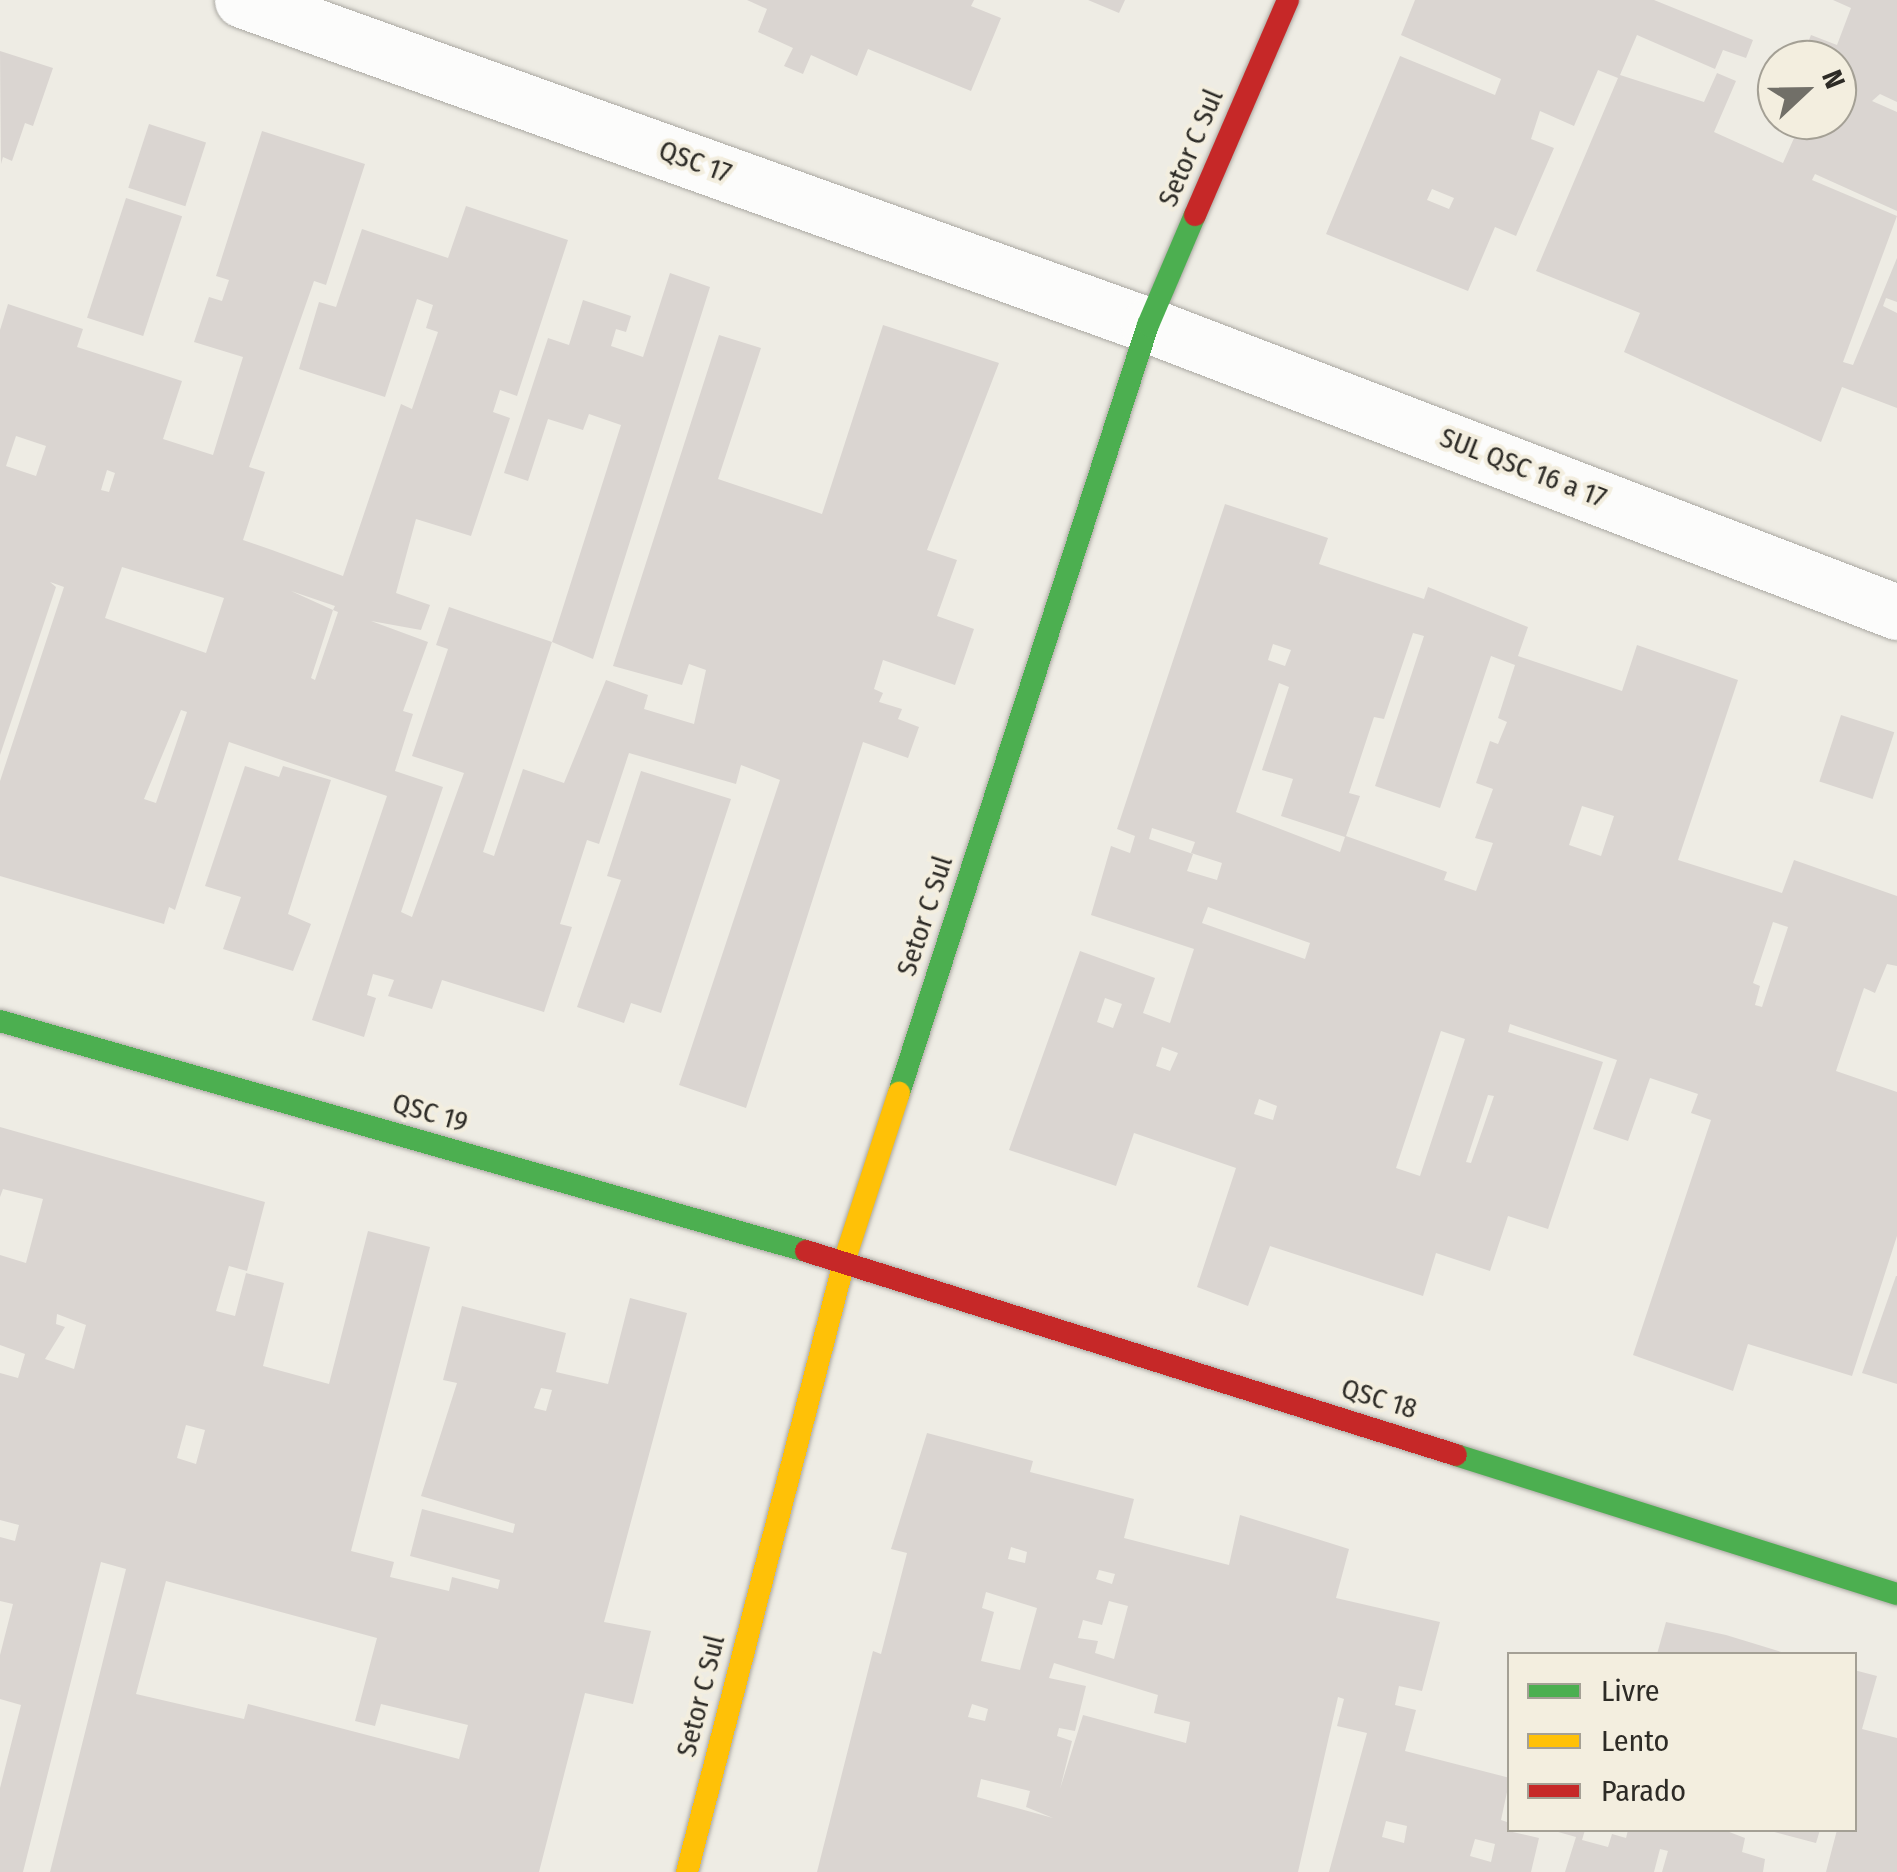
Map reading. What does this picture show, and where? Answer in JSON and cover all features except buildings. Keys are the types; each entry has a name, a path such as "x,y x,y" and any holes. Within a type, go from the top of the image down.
{"street":[{"name":"QSC 17","path":"242,0 1148,324"},
{"name":"Setor C Sul","path":"687,1872 844,1262 1148,324 1288,0"},
{"name":"SUL QSC 16 a 17","path":"1148,324 1897,612"},
{"name":"QSC 19","path":"0,1021 844,1262"},
{"name":"QSC 18","path":"844,1262 1897,1594"}],"traffic: fast":[{"path":"899,1093 1148,325 1195,215"},
{"path":"0,1021 806,1251"},
{"path":"1456,1455 1897,1594"}],"traffic: slow":[{"path":"687,1872 844,1262 899,1093"}],"traffic: jam":[{"path":"1195,215 1288,0"},
{"path":"806,1251 1456,1455"}]}
